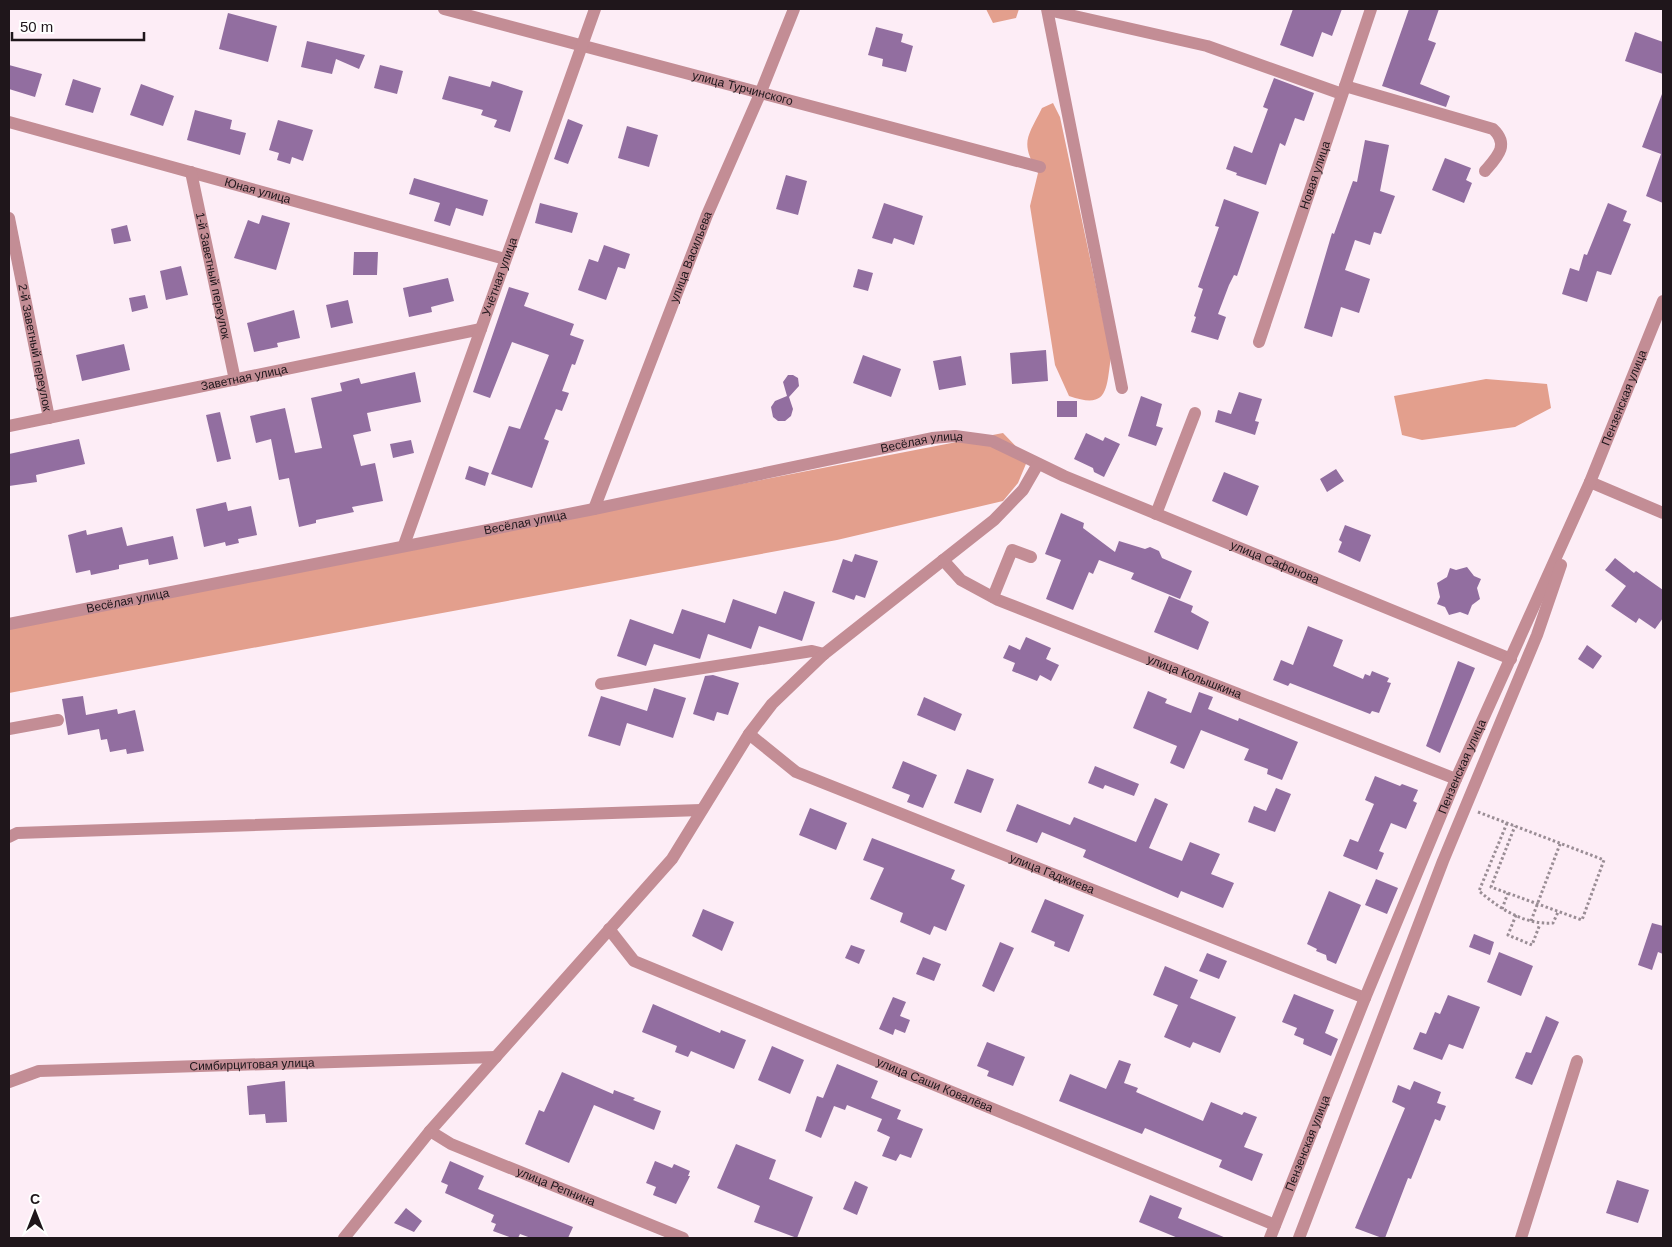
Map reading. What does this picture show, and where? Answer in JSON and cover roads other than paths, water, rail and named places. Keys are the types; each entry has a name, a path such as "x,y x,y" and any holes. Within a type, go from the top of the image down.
{"street":[{"name":"улица Турчинского","path":"444,9 1040,167"},
{"name":"Учётная улица","path":"404,545 595,9"},
{"name":"улица Васильева","path":"594,509 707,215 760,94 794,9"},
{"name":"Новая улица","path":"1260,342 1371,9"},
{"path":"1122,388 1048,10 1207,46 1343,90 1493,129 1501,137 1502,145 1497,157 1485,171"},
{"name":"Юная улица","path":"9,122 505,259"},
{"name":"1-й Заветный переулок","path":"191,172 235,380"},
{"name":"2-й Заветный переулок","path":"9,218 49,418"},
{"name":"Пензенская улица","path":"1270,1238 1365,998 1456,779 1590,482 1663,301"},
{"name":"Заветная улица","path":"9,426 481,329"},
{"path":"1156,514 1195,413"},
{"name":"Весёлая улица","path":"9,624 594,509 932,438 956,436 992,442 1038,464"},
{"path":"344,1238 430,1131 672,859 749,734 772,704 824,654 1000,514 1023,490 1038,464"},
{"name":"улица Сафонова","path":"1038,464 1511,659"},
{"path":"1299,1238 1466,807 1537,635 1590,482 1663,513"},
{"path":"993,597 1012,550 1031,557"},
{"name":"улица Колышкина","path":"943,560 962,580 993,597 1456,779"},
{"path":"600,684 812,651 824,654"},
{"path":"9,729 58,720"},
{"name":"улица Гаджиева","path":"749,734 796,772 1365,998"},
{"path":"9,837 17,834 701,810"},
{"name":"улица Саши Ковалёва","path":"609,929 634,961 1275,1225"},
{"name":"Симбирцитовая улица","path":"9,1082 39,1071 496,1057"},
{"path":"1521,1238 1577,1061"},
{"name":"улица Репнина","path":"430,1131 451,1144 683,1238"}]}
